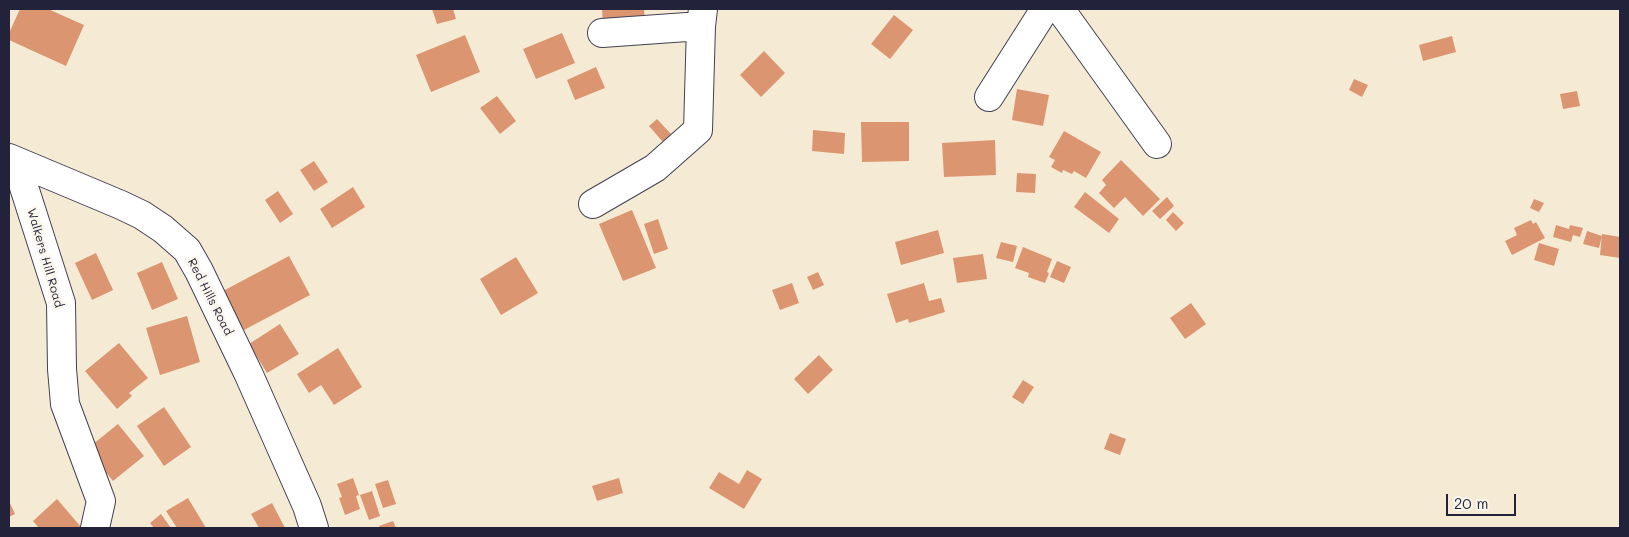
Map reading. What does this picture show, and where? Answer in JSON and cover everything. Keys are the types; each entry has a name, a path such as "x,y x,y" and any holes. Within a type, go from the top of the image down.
{"street":[{"path":"990,97 1045,9"},
{"path":"1060,9 1157,144"},
{"path":"593,204 655,168 698,130 702,17 602,33"},
{"name":"Walkers Hill Road","path":"12,160 60,303 62,369 66,404 101,501 95,528"},
{"name":"Red Hills Road","path":"12,160 142,216 162,229 186,250 200,271 249,375 307,506 314,528"}],"building":[{"path":"20,9 48,9 84,25 66,66 9,40 9,33"},
{"path":"432,9 453,9 456,19 437,24"},
{"path":"602,9 644,9 645,20 603,24"},
{"path":"894,15 913,30 890,59 871,44"},
{"path":"562,33 575,63 536,79 523,49"},
{"path":"465,35 480,72 431,92 416,55"},
{"path":"1452,36 1456,52 1423,61 1419,45"},
{"path":"764,51 785,73 761,97 740,75"},
{"path":"596,67 605,88 575,100 567,80"},
{"path":"1354,79 1368,85 1362,97 1349,90"},
{"path":"1017,89 1049,95 1043,126 1012,120"},
{"path":"1577,91 1580,106 1563,109 1560,94"},
{"path":"497,96 516,121 500,134 480,108"},
{"path":"657,119 671,134 663,142 649,126"},
{"path":"861,122 909,122 909,161 862,162"},
{"path":"813,130 845,133 844,154 812,151"},
{"path":"1064,131 1101,152 1086,178 1074,171 1072,174 1063,170 1062,173 1051,167 1055,160 1049,157"},
{"path":"995,140 996,175 944,177 942,143"},
{"path":"1121,160 1160,199 1143,216 1125,197 1114,208 1099,193 1106,185 1102,180"},
{"path":"314,161 328,182 314,191 300,170"},
{"path":"1017,173 1036,174 1035,193 1016,192"},
{"path":"353,187 365,207 332,228 320,209"},
{"path":"278,191 293,214 280,223 265,200"},
{"path":"1085,192 1119,219 1109,233 1074,207"},
{"path":"1167,197 1174,206 1160,219 1152,211"},
{"path":"1534,199 1544,203 1539,212 1530,208"},
{"path":"632,210 656,268 623,281 599,224"},
{"path":"1173,212 1184,223 1176,231 1166,220"},
{"path":"658,219 668,249 654,254 644,224"},
{"path":"1531,220 1533,224 1536,222 1545,238 1512,255 1505,241 1517,235 1514,228"},
{"path":"1556,225 1569,229 1570,225 1583,228 1580,237 1573,235 1571,242 1553,237"},
{"path":"938,230 944,253 901,265 895,242"},
{"path":"1587,231 1602,236 1599,248 1583,244"},
{"path":"1602,234 1620,237 1620,258 1600,255"},
{"path":"1001,242 1017,246 1013,262 996,258"},
{"path":"1539,243 1559,249 1554,266 1534,260"},
{"path":"1023,247 1052,259 1045,283 1028,277 1029,273 1015,268"},
{"path":"96,253 113,290 92,300 75,263"},
{"path":"983,254 987,279 957,283 953,258"},
{"path":"289,256 310,295 244,330 223,291"},
{"path":"516,257 538,293 501,315 480,279"},
{"path":"1057,261 1071,267 1064,283 1050,277"},
{"path":"162,262 178,299 152,310 137,273"},
{"path":"818,272 824,285 813,290 807,277"},
{"path":"792,283 799,303 780,310 772,290"},
{"path":"924,283 929,301 941,298 945,312 909,323 908,319 896,323 887,294"},
{"path":"1191,303 1206,324 1185,339 1170,318"},
{"path":"187,316 200,362 160,375 146,328"},
{"path":"280,324 299,354 267,373 249,344"},
{"path":"119,343 148,378 129,393 132,396 117,409 85,371"},
{"path":"338,348 362,387 334,405 321,385 309,393 297,374"},
{"path":"819,355 833,370 808,394 794,379"},
{"path":"1023,380 1034,387 1023,404 1012,397"},
{"path":"164,407 191,447 164,466 137,426"},
{"path":"118,424 144,456 113,481 87,449"},
{"path":"1110,433 1126,439 1120,455 1104,449"},
{"path":"747,470 762,479 744,509 709,488 719,472 739,484"},
{"path":"353,478 359,495 356,496 360,509 345,515 339,498 342,497 337,484"},
{"path":"619,478 623,493 597,501 592,486"},
{"path":"388,480 396,504 383,508 375,484"},
{"path":"372,491 380,516 369,520 360,495"},
{"path":"188,498 206,528 177,528 166,511"},
{"path":"57,499 80,528 39,528 33,521"},
{"path":"9,501 15,514 9,517"},
{"path":"272,503 285,528 259,528 251,514"},
{"path":"161,514 171,528 154,528 150,523"},
{"path":"393,521 396,528 380,528 379,526"}]}
